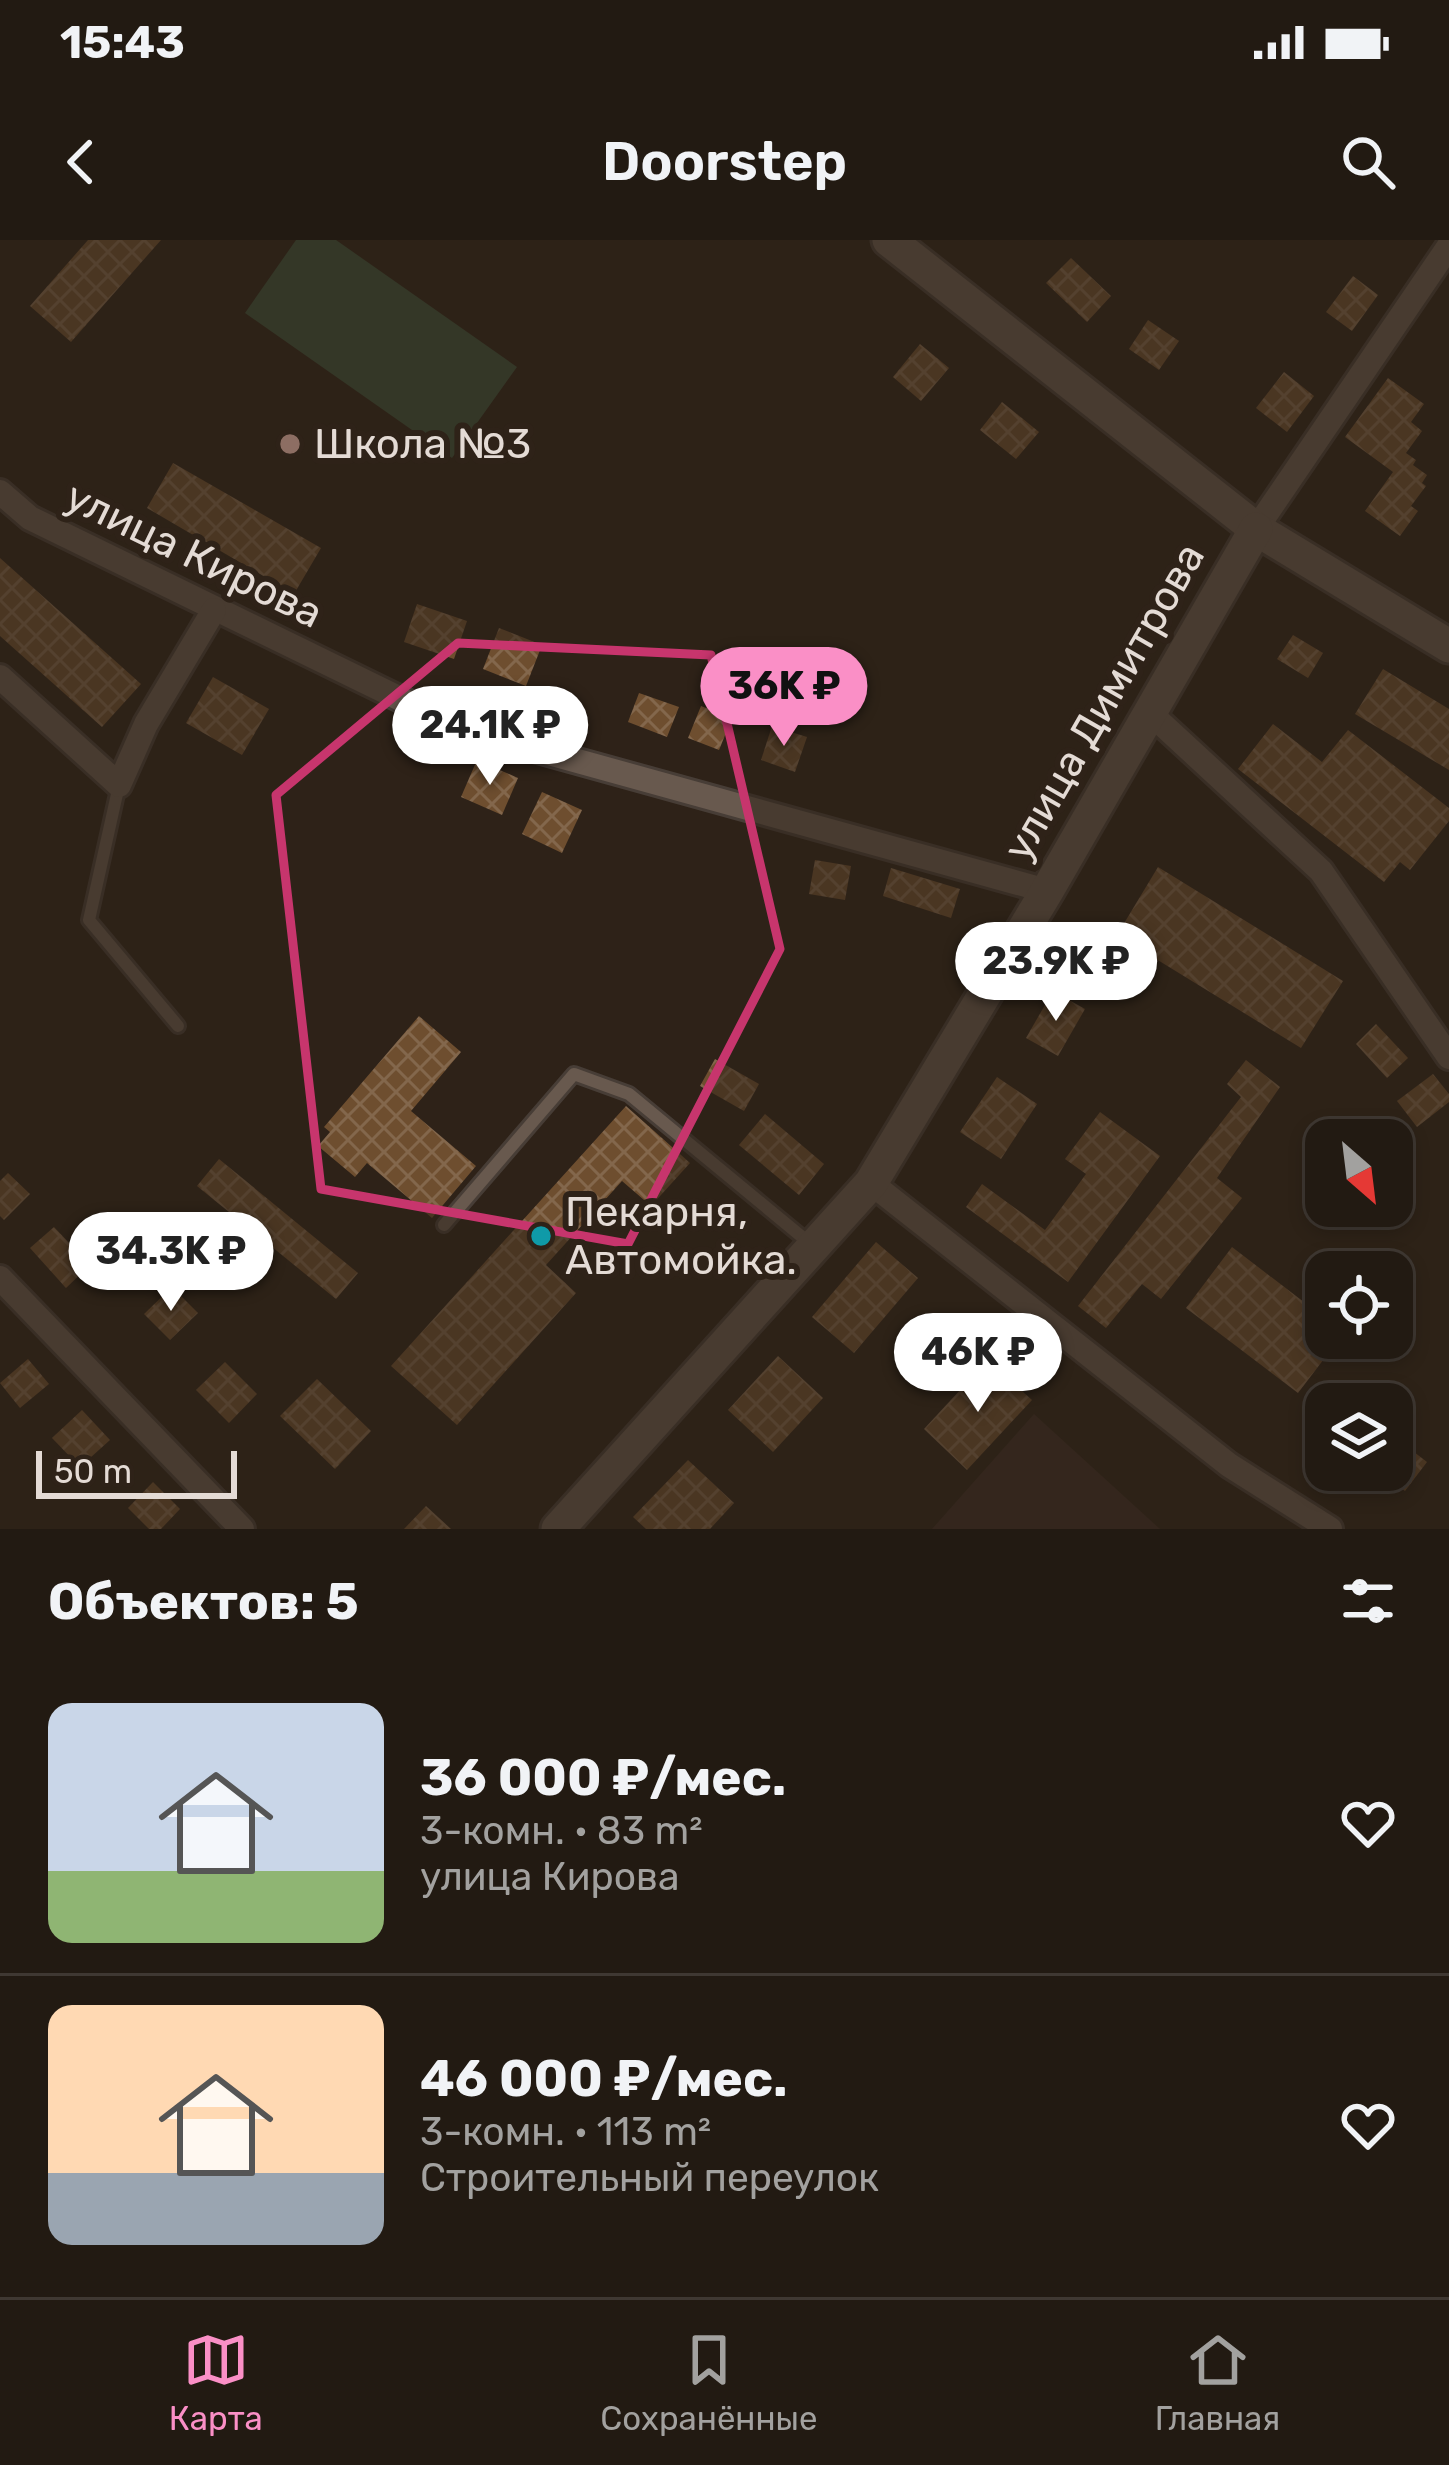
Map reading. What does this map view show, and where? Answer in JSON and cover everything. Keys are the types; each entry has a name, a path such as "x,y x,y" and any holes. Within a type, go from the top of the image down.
{"street":[{"path":"889,240 1256,529 1449,646"},
{"name":"улица Димитрова","path":"558,1529 871,1183 1256,529 1449,246"},
{"name":"улица Кирова","path":"0,492 30,518 462,729 1047,891"},
{"path":"0,677 119,785 146,724 214,610"},
{"path":"1150,713 1321,871 1449,1057"},
{"path":"871,1183 1228,1465 1330,1529"},
{"path":"0,1279 242,1529"}],"lane":[{"path":"119,785 89,920 178,1026"},
{"path":"444,1225 574,1074 629,1094 814,1247"}],"highlighted area":[{"path":"458,643 711,655 780,949 628,1244 321,1189 276,795"}],"shaded area":[{"path":"1034,1414 1160,1529 932,1529"}],"green space":[{"path":"296,240 336,240 517,367 452,458 245,313"}],"building":[{"path":"88,240 161,240 71,342 30,306"},
{"path":"1071,258 1111,296 1087,322 1046,283"},
{"path":"1353,276 1378,295 1352,331 1326,312"},
{"path":"1148,320 1179,341 1159,370 1129,349"},
{"path":"920,344 949,368 921,401 893,377"},
{"path":"1284,372 1314,396 1287,432 1256,408"},
{"path":"1388,378 1424,404 1411,422 1422,431 1406,453 1427,475 1422,483 1426,486 1411,506 1418,511 1400,536 1365,511 1393,472 1345,437"},
{"path":"1002,402 1039,432 1016,459 980,430"},
{"path":"173,463 321,548 294,594 147,508"},
{"path":"0,558 141,684 102,727 0,636"},
{"path":"417,604 467,621 454,659 404,642"},
{"path":"499,628 542,645 526,686 483,669"},
{"path":"1293,635 1323,653 1308,678 1277,659"},
{"path":"1383,669 1449,709 1449,770 1355,714"},
{"path":"213,677 269,709 242,755 186,723"},
{"path":"639,693 679,707 667,737 628,722"},
{"path":"701,706 732,718 719,750 688,738"},
{"path":"1273,724 1322,762 1348,730 1449,808 1449,821 1410,870 1400,862 1384,882 1238,769"},
{"path":"772,726 807,737 795,772 761,760"},
{"path":"477,760 518,778 502,815 461,797"},
{"path":"542,792 582,810 562,853 522,834"},
{"path":"815,860 851,866 845,900 809,894"},
{"path":"1158,867 1343,981 1301,1048 1117,935"},
{"path":"891,868 960,889 951,918 883,896"},
{"path":"1053,991 1085,1009 1058,1056 1026,1038"},
{"path":"419,1016 461,1052 411,1111 476,1166 432,1218 367,1163 355,1177 318,1146 330,1132 324,1127"},
{"path":"1376,1024 1408,1058 1387,1078 1356,1044"},
{"path":"715,1059 759,1084 744,1111 700,1086"},
{"path":"1246,1060 1280,1087 1217,1178 1242,1198 1161,1299 1142,1284 1106,1328 1078,1306 1241,1097 1227,1084"},
{"path":"1433,1074 1449,1094 1449,1102 1417,1127 1397,1101"},
{"path":"997,1077 1037,1104 1001,1159 960,1132"},
{"name":"Пекарня, Автомойка.","path":"626,1106 690,1163 651,1206 622,1181 546,1265 576,1293 457,1425 391,1366"},
{"path":"1100,1112 1160,1156 1068,1282 966,1207 982,1184 1045,1230 1086,1174 1065,1159"},
{"path":"765,1114 824,1164 799,1195 739,1145"},
{"path":"219,1159 358,1273 336,1299 197,1186"},
{"path":"8,1173 30,1194 4,1220 0,1181"},
{"path":"54,1227 90,1265 66,1288 30,1248"},
{"path":"876,1242 918,1278 854,1353 812,1317"},
{"path":"1232,1247 1305,1303 1305,1359 1324,1359 1298,1393 1186,1308"},
{"path":"172,1287 198,1313 170,1340 144,1314"},
{"path":"778,1356 823,1398 773,1452 728,1410"},
{"path":"28,1359 49,1384 20,1408 0,1383"},
{"path":"988,1360 1032,1400 967,1470 924,1429"},
{"path":"225,1362 257,1394 229,1423 196,1390"},
{"path":"317,1379 371,1431 335,1469 280,1416"},
{"path":"82,1410 110,1440 80,1467 52,1438"},
{"path":"1413,1451 1427,1462 1413,1480"},
{"path":"688,1460 734,1503 710,1529 646,1529 633,1517"},
{"path":"153,1482 180,1509 161,1529 149,1529 128,1508"},
{"path":"426,1506 451,1529 404,1529"}],"place":[{"name":"Школа №3","path":"290,444"},
{"name":"Пекарня, Автомойка.","path":"541,1236"}]}
